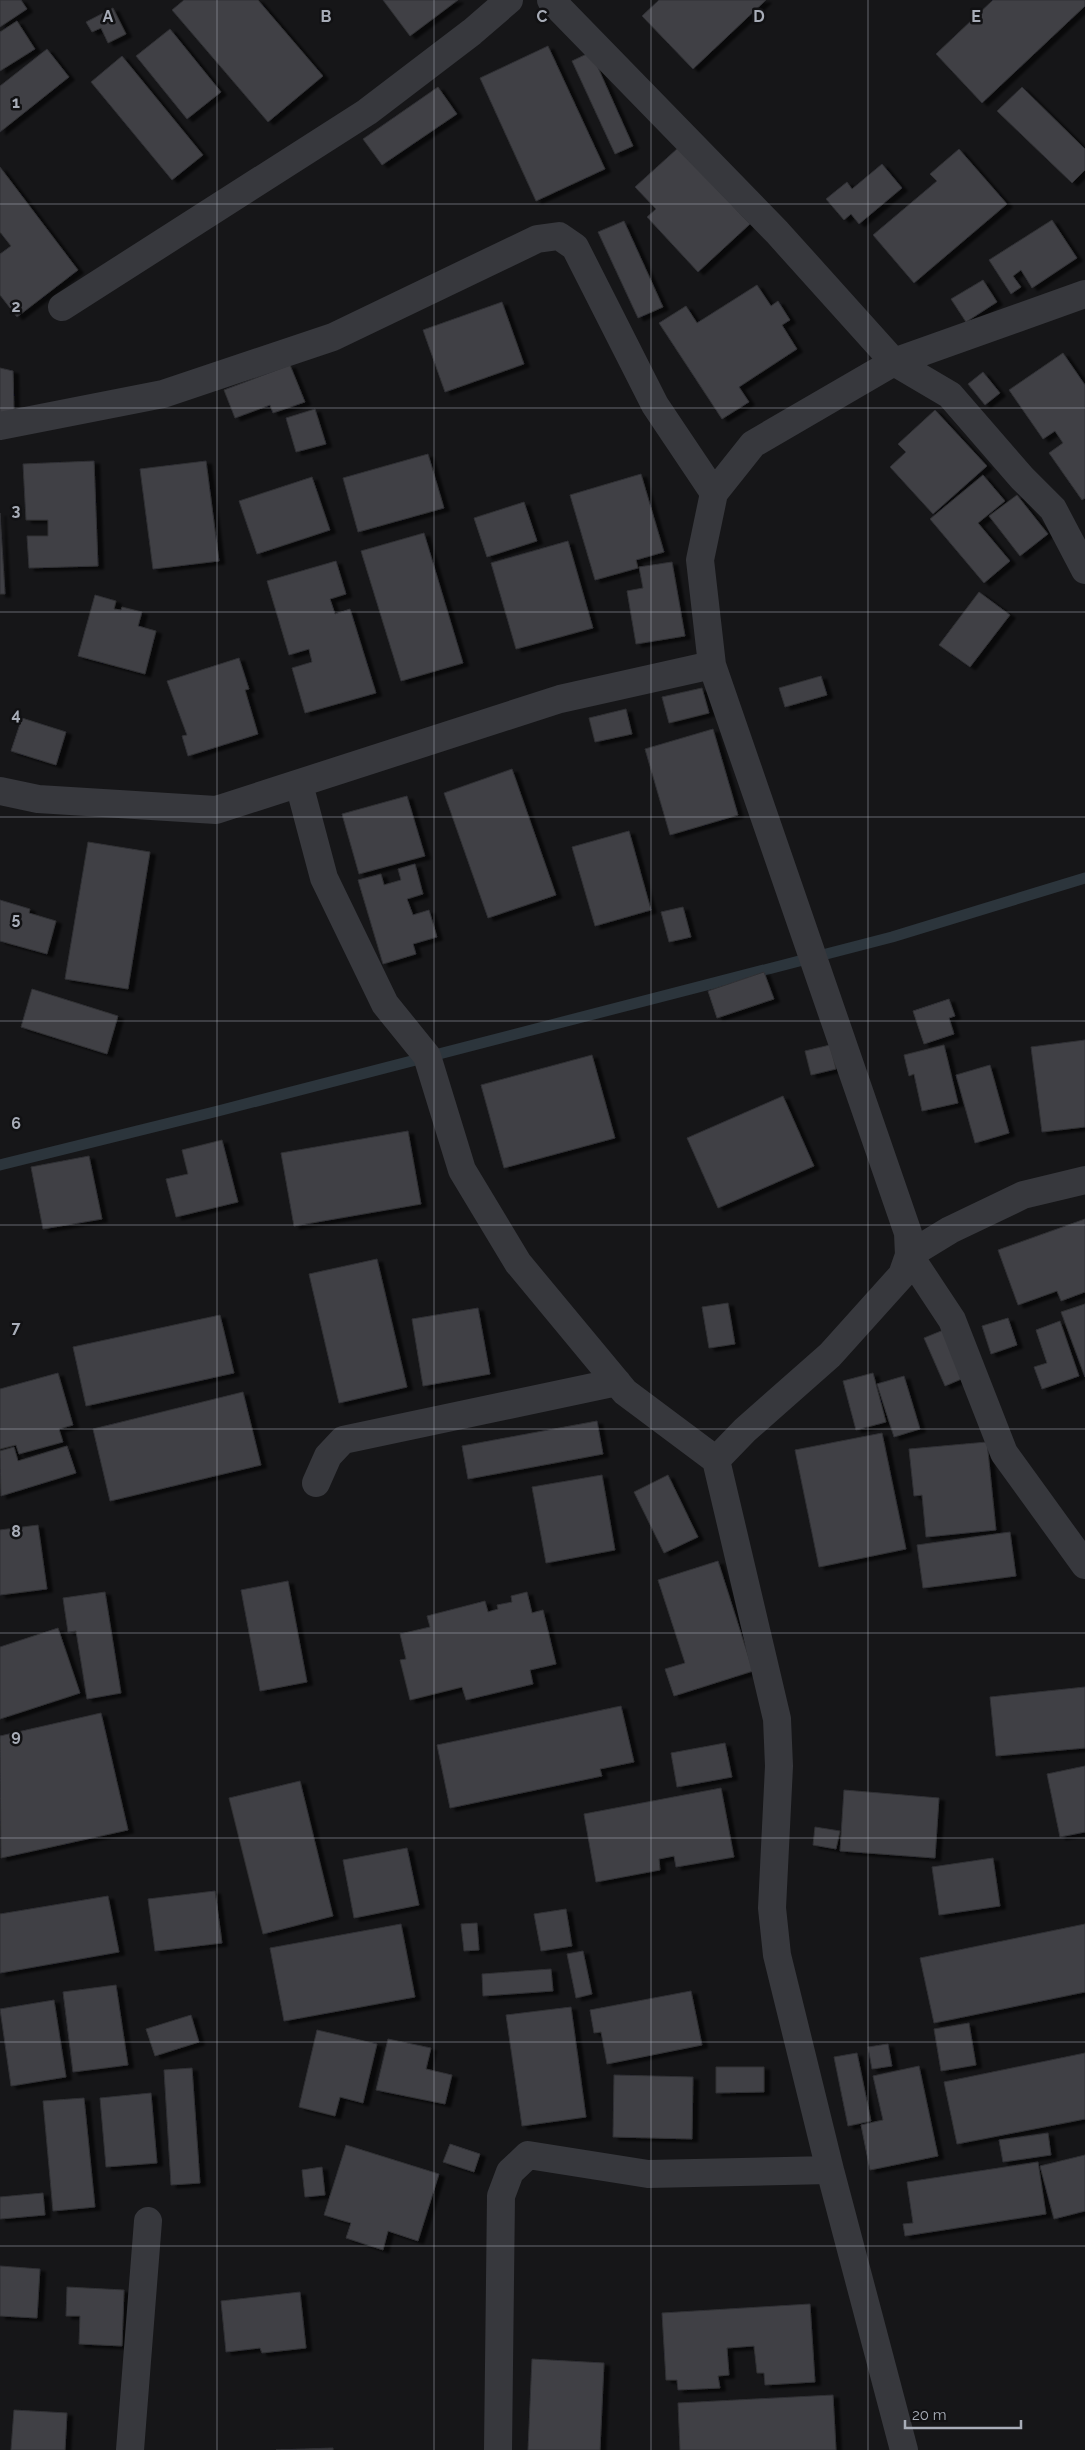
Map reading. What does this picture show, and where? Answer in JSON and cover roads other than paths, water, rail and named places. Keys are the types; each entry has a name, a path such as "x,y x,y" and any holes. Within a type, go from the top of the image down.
{"street":[{"path":"62,307 367,112 472,32 508,0"},
{"path":"551,0 777,232 894,362 950,395 1022,478 1053,509 1085,570"},
{"path":"0,426 163,394 333,337 537,239 559,236 574,247 655,406 714,493"},
{"path":"716,1460 745,1430 830,1355 902,1276 909,1255 908,1233 712,665 700,560 714,493 753,444 894,362 1085,294"},
{"path":"0,791 38,799 216,810 560,699 712,665"},
{"path":"299,784 324,878 386,1004 428,1056 462,1170 518,1263 625,1392 716,1460 777,1719 779,1766 772,1908 777,1955 830,2170 904,2450"},
{"path":"909,1255 950,1230 1023,1195 1085,1180"},
{"path":"909,1255 952,1320 1004,1453 1085,1565"},
{"path":"316,1483 328,1456 343,1440 617,1382"},
{"path":"498,2450 501,2196 510,2172 528,2155 648,2174 830,2170"},
{"path":"130,2450 148,2221"}],"waterway":[{"path":"0,1165 218,1111 892,937 1085,878"}]}
